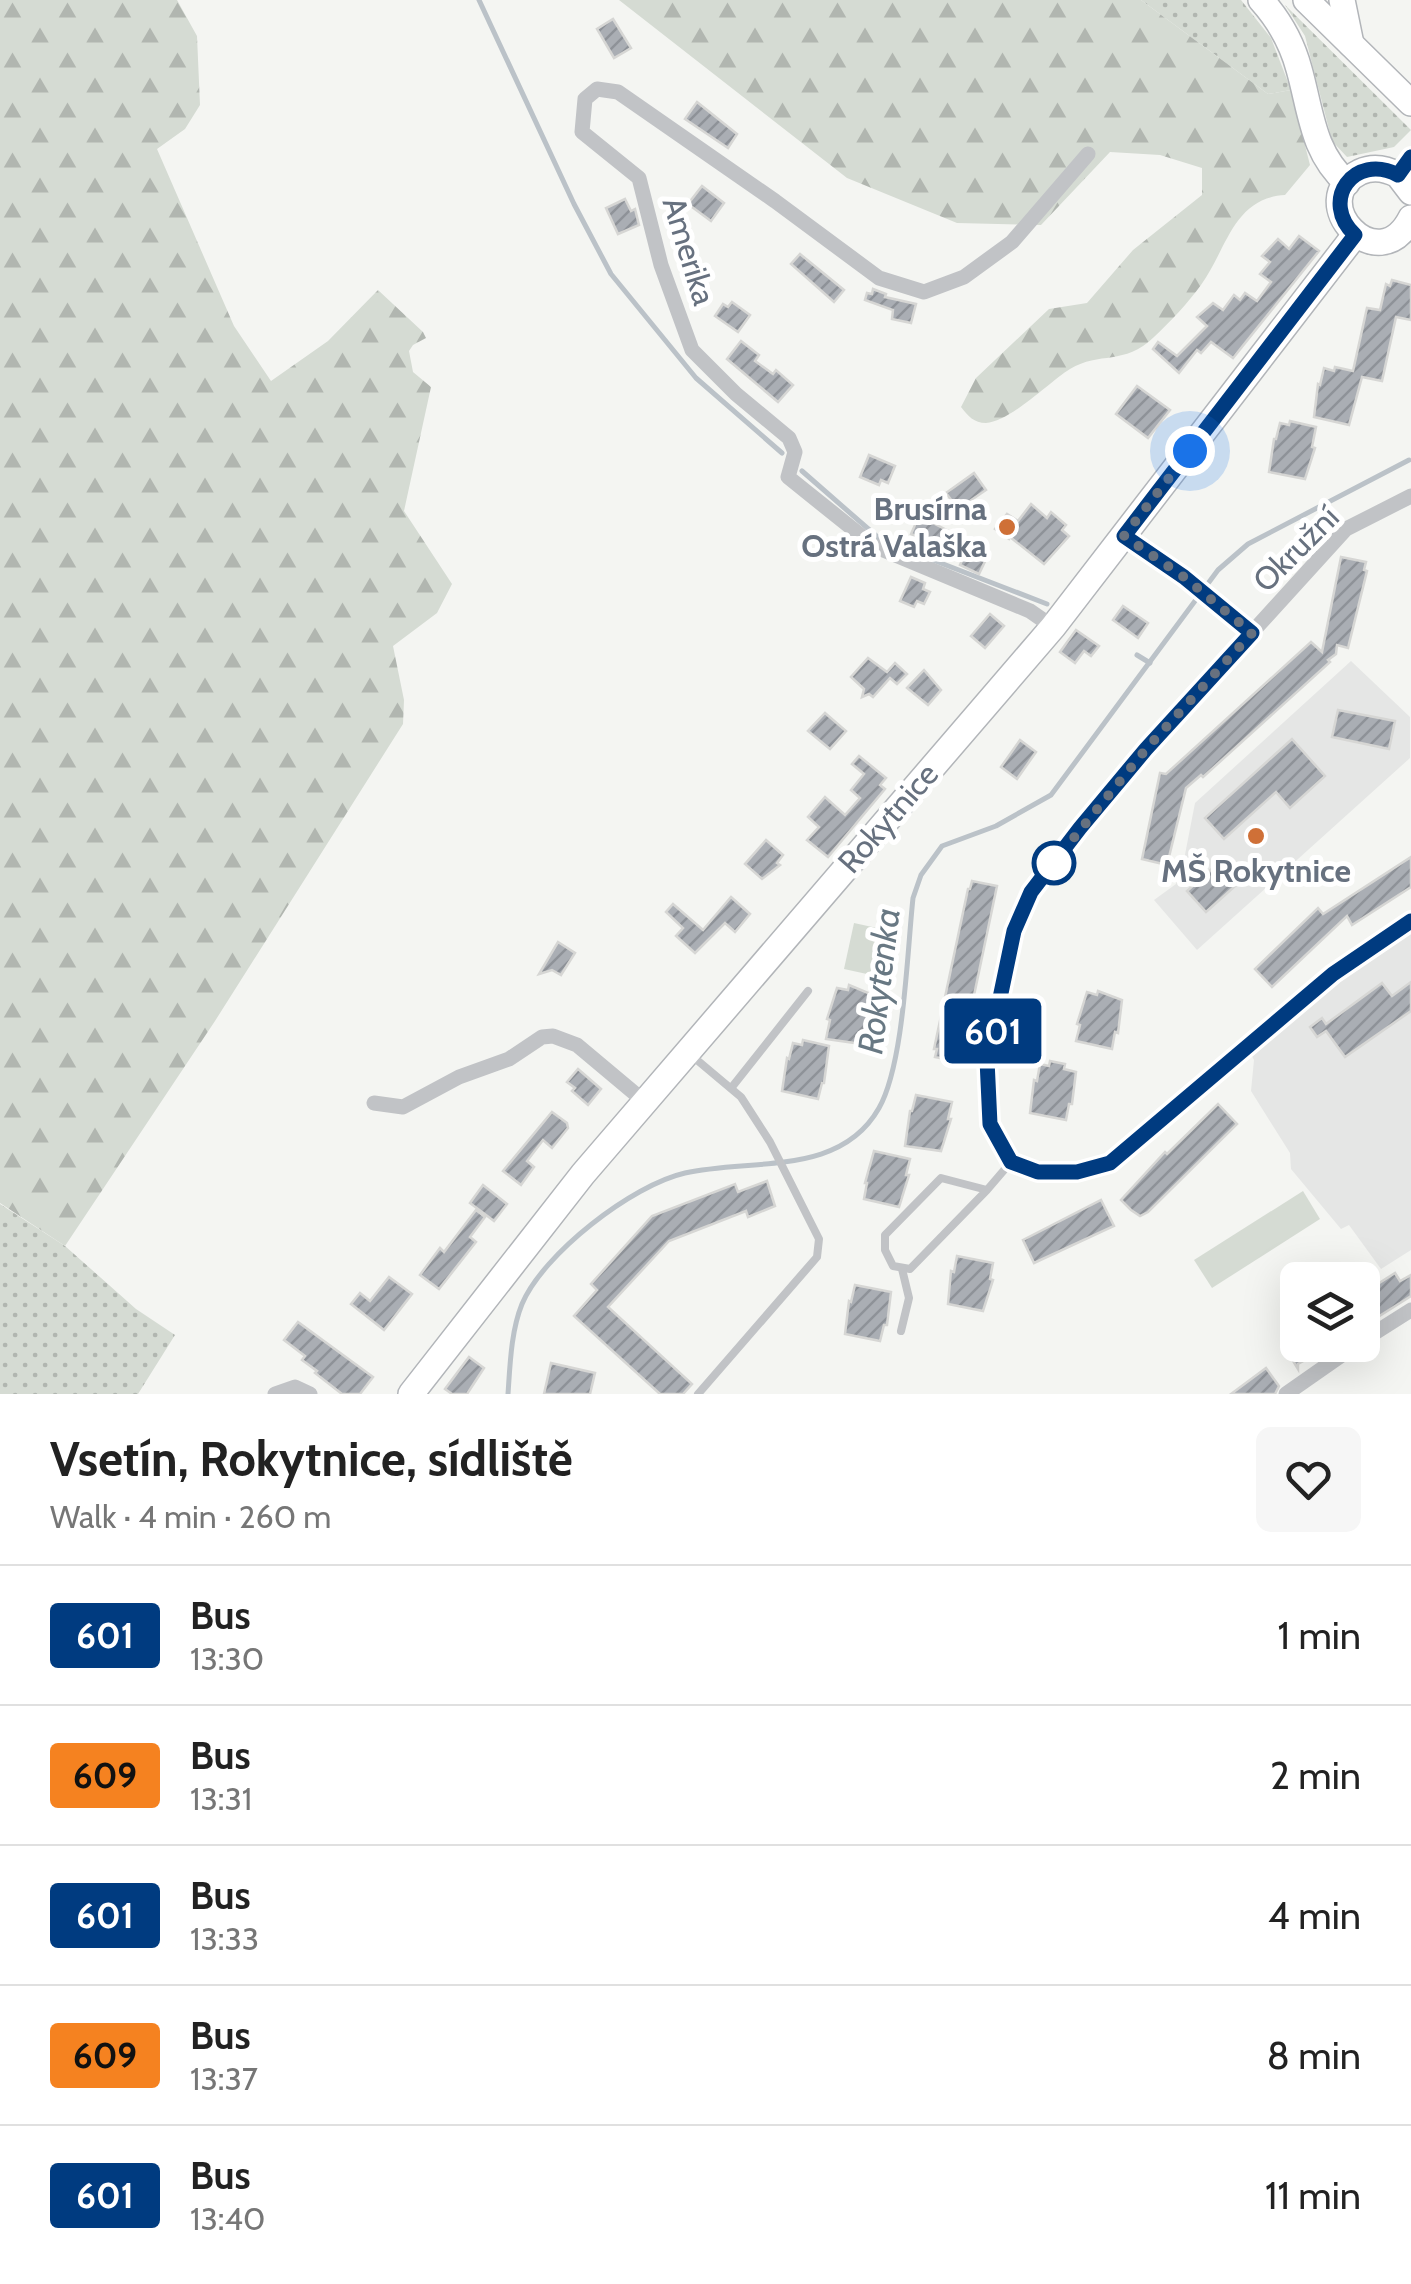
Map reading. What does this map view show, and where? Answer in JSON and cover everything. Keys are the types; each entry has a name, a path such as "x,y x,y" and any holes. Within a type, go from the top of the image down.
{"main road":[{"path":"1261,0 1293,51 1319,150 1347,183"},
{"path":"1306,0 1402,94"},
{"path":"1342,0 1351,44"},
{"path":"1407,175 1371,169 1354,176 1347,183 1340,210 1347,227 1368,241 1385,241 1400,234 1411,219"},
{"name":"Rokytnice","path":"412,1394 583,1174 1053,627 1355,235"}],"street":[{"name":"Amerika","path":"1053,627 1030,611 874,546 788,477 795,452 790,438 736,394 692,350 661,266 639,178 582,132 585,99 597,89 618,92 775,200 879,278 924,292 964,277 1012,242 1088,154"},
{"name":"Okružní","path":"1011,1162 990,1124 987,1060 1010,948 1031,892 1146,749 1346,529 1411,496"},
{"path":"1124,536 1184,577 1252,633"},
{"path":"1011,1162 1038,1172 1077,1172 1110,1163 1333,974 1411,921"},
{"path":"374,1103 403,1107 459,1077 508,1059 542,1038 553,1036 577,1045 645,1102"},
{"path":"1380,1330 1411,1310"},
{"path":"1286,1394 1332,1362"},
{"path":"276,1394 295,1387 310,1394"}],"lane":[{"path":"732,1087 808,991"},
{"path":"687,1053 732,1087 790,1178 819,1239 817,1257 698,1394"},
{"path":"988,1190 940,1178 886,1234 886,1250 893,1266 910,1269 988,1190 1011,1162"},
{"path":"901,1331 909,1298 902,1269"}],"shaded area":[{"name":"MŠ Rokytnice","path":"1351,661 1410,717 1410,758 1197,950 1154,900 1176,884 1182,870 1195,803"},
{"path":"1411,921 1411,1250 1381,1269 1380,1262 1376,1262 1349,1225 1341,1229 1291,1169 1290,1153 1251,1091 1254,1060 1247,1046"}],"green space":[{"path":"0,0 177,0 197,36 200,105 185,129 157,149 234,326 271,381 328,341 378,290 423,332 426,338 409,351 413,372 431,387 404,511 452,584 437,613 393,646 404,700 403,724 215,1021 65,1246 0,1203"},
{"path":"619,0 1141,0 1268,94 1291,90 1310,165 1285,195 1268,198 1242,215 1196,292 1143,346 1070,369 1006,416 982,423 961,407 976,378 1049,309 1087,303 1133,250 1202,195 1202,168 1160,155 1110,152 1041,225 957,223 847,178"},
{"path":"1141,0 1241,0 1271,38 1291,90 1268,94"},
{"path":"1285,5 1411,130 1394,147 1347,157 1332,141 1305,36"},
{"path":"854,923 886,930 876,976 844,969"},
{"path":"1303,1191 1320,1219 1212,1288 1194,1260"},
{"path":"0,1204 65,1246 136,1309 175,1335 138,1394 0,1394"}],"building":[{"path":"613,19 631,48 614,58 597,29"},
{"path":"697,102 737,134 728,148 685,119"},
{"path":"702,186 724,203 711,221 688,204"},
{"path":"625,199 631,211 635,209 639,225 618,234 606,208"},
{"path":"1299,236 1319,251 1233,358 1211,342 1201,353 1197,350 1179,373 1153,349 1158,342 1177,356 1207,326 1197,317 1213,303 1223,310 1234,295 1240,300 1245,293 1257,301 1271,282 1260,274 1270,262 1262,256 1278,239 1289,249"},
{"path":"800,254 844,290 834,302 791,264"},
{"path":"1392,280 1411,285 1411,320 1396,317 1382,381 1362,377 1349,425 1314,417 1324,368 1353,371 1367,308 1380,310 1386,284 1390,286"},
{"path":"873,289 886,294 885,297 916,304 911,323 892,319 893,310 865,300"},
{"path":"732,302 750,315 738,332 715,316 723,304 728,307"},
{"path":"741,341 759,355 755,361 773,374 776,370 793,385 778,402 727,359"},
{"path":"1137,386 1170,410 1148,438 1116,414"},
{"path":"1290,421 1316,427 1312,447 1315,448 1305,479 1269,472 1280,423 1289,425"},
{"path":"869,455 895,466 888,483 881,480 879,485 860,477"},
{"path":"974,473 986,490 958,509 946,493"},
{"path":"1031,504 1047,518 1051,512 1066,525 1062,530 1069,536 1044,564 995,529 1007,514 1018,521"},
{"path":"919,516 980,547 979,551 988,555 979,574 960,565 964,556 911,534"},
{"path":"1341,557 1366,562 1367,571 1348,648 1337,645 1330,662 1186,788 1167,865 1142,859 1160,773 1166,774 1311,642 1322,652"},
{"path":"911,577 925,583 923,589 930,592 924,604 917,601 914,607 900,601"},
{"path":"1123,606 1148,623 1138,638 1113,620"},
{"path":"990,614 1004,626 985,648 971,636"},
{"path":"1076,630 1099,646 1091,656 1084,651 1075,663 1060,652"},
{"path":"868,658 887,672 895,663 907,674 897,684 890,678 873,697 862,697 864,689 851,677"},
{"path":"924,670 941,690 928,705 907,688"},
{"path":"1338,710 1395,721 1389,749 1332,737"},
{"path":"825,713 846,731 830,749 808,731"},
{"path":"1292,739 1325,776 1290,808 1276,792 1224,839 1205,818"},
{"path":"1020,740 1036,752 1017,779 1001,767"},
{"path":"859,756 886,778 880,785 885,789 828,857 807,840 819,827 808,817 825,797 845,815 860,798 851,790 864,774 852,764"},
{"path":"766,840 783,855 777,863 780,865 762,879 745,864"},
{"path":"1411,857 1411,887 1352,925 1347,916 1272,987 1255,969 1318,908 1323,914"},
{"path":"1224,858 1243,879 1206,912 1187,891"},
{"path":"972,881 997,886 960,1062 935,1057 934,1049"},
{"path":"731,897 750,914 735,932 725,923 695,953 676,936 683,928 666,912 673,904 703,930"},
{"path":"558,942 575,953 561,975 552,970 539,974"},
{"path":"1411,982 1411,1011 1345,1057 1326,1031 1317,1037 1310,1027 1322,1018 1326,1024 1382,983 1392,996"},
{"path":"849,985 873,995 862,1044 826,1039 830,1020 827,1019 837,988 848,990"},
{"path":"1098,991 1122,1000 1112,1049 1076,1041 1087,992 1097,995"},
{"path":"803,1040 829,1046 818,1099 782,1091 793,1043 802,1045"},
{"path":"1050,1061 1065,1064 1064,1069 1076,1072 1066,1120 1030,1113 1040,1064 1049,1066"},
{"path":"578,1069 601,1089 588,1105 567,1082"},
{"path":"916,1095 952,1102 941,1151 905,1146"},
{"path":"1218,1104 1237,1124 1148,1212 1140,1216 1131,1210 1121,1200 1165,1152"},
{"path":"552,1112 568,1128 552,1148 543,1140 527,1161 534,1167 521,1185 503,1171"},
{"path":"874,1151 910,1159 899,1207 864,1199"},
{"path":"767,1181 775,1206 748,1217 746,1211 669,1241 608,1307 692,1384 683,1394 660,1394 574,1316 597,1290 591,1284 652,1216 735,1184 738,1192"},
{"path":"483,1185 507,1204 494,1221 470,1203"},
{"path":"1101,1200 1114,1226 1034,1263 1023,1240"},
{"path":"476,1210 485,1217 470,1237 476,1242 439,1289 420,1275 440,1248 444,1252"},
{"path":"957,1256 993,1263 993,1280 983,1311 948,1304 951,1271 954,1272"},
{"path":"1395,1273 1400,1281 1411,1275 1411,1296 1380,1316 1380,1283"},
{"path":"389,1277 412,1294 384,1330 351,1304 360,1293 370,1301"},
{"path":"855,1285 891,1292 887,1325 880,1341 845,1334"},
{"path":"298,1322 373,1377 360,1394 342,1394 315,1373 302,1360 305,1356 284,1340"},
{"path":"469,1357 484,1368 467,1394 452,1394 445,1389"},
{"path":"551,1363 595,1373 590,1394 544,1394"},
{"path":"1266,1368 1279,1386 1275,1394 1231,1394"}],"waterway":[{"path":"479,0 611,274 696,378 782,453"},
{"name":"Rokytenka","path":"508,1394 513,1337 522,1304 549,1264 592,1224 664,1180 685,1173 818,1155 842,1145 862,1130 879,1108 894,1064 913,898 921,875 942,846 996,826 1051,795 1218,570 1248,544 1409,460"},
{"path":"802,471 881,540 1047,604"},
{"path":"1137,655 1150,663"}],"bus line":[{"name":"601","path":"1411,157 1398,175 1390,170 1371,169 1354,176 1343,188 1342,219 1355,235 1124,536 1184,577 1252,633 1146,749 1031,892 1014,931 987,1060 990,1124 1011,1162 1038,1172 1077,1172 1110,1163 1333,974 1411,921"}],"place":[{"name":"Brusírna Ostrá Valaška","path":"1007,527"},
{"name":"MŠ Rokytnice","path":"1256,836"}],"route":[{"path":"1054,863 1047,871 1146,749 1252,633 1184,577 1124,536 1190,451"}]}
